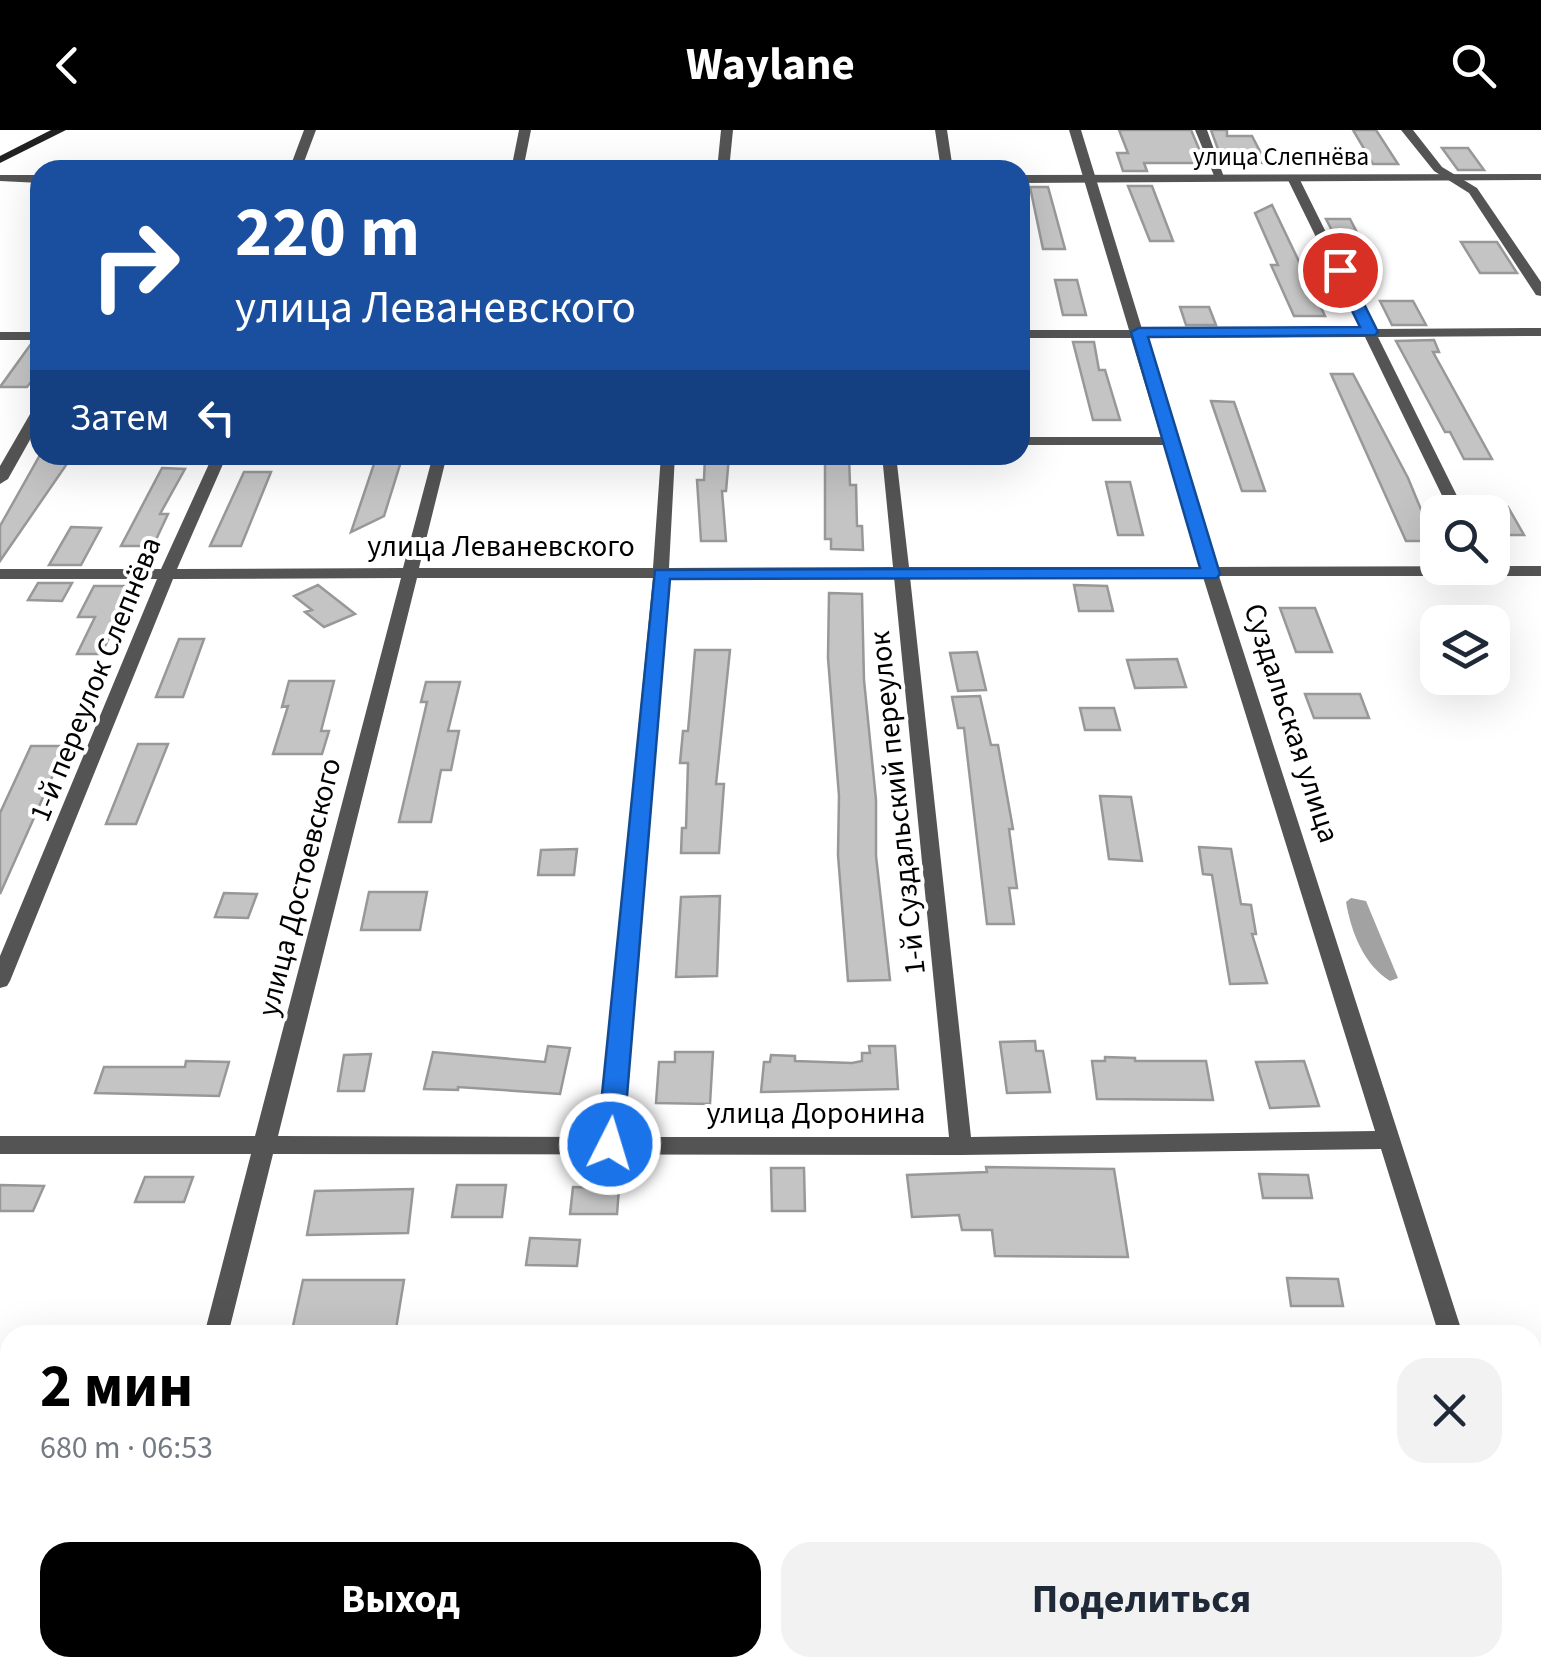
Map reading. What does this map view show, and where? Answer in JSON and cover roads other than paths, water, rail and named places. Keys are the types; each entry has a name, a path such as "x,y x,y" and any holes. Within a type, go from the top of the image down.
{"main road":[{"path":"0,160 60,130"}],"street":[{"path":"299,160 310,130"},
{"path":"519,160 525,130"},
{"path":"724,160 727,130"},
{"path":"941,130 946,160"},
{"name":"Суздальская улица","path":"1076,130 1210,574 1392,1140 1447,1325"},
{"path":"1201,130 1220,178"},
{"path":"1407,130 1438,169 1473,191 1541,292"},
{"name":"улица Слепнёва","path":"1030,179 1541,177"},
{"path":"0,178 30,179"},
{"path":"1294,178 1450,495"},
{"path":"1030,334 1541,332"},
{"path":"0,336 30,336"},
{"path":"0,479 30,426"},
{"path":"1030,441 1172,441"},
{"name":"1-й переулок Слепнёва","path":"0,981 167,573 216,465"},
{"name":"улица Достоевского","path":"218,1325 437,465"},
{"path":"610,1144 667,465"},
{"name":"1-й Суздальский переулок","path":"891,465 962,1146"},
{"name":"улица Леваневского","path":"0,574 1210,574 1420,570"},
{"name":"улица Леваневского","path":"1510,570 1541,571"},
{"name":"улица Доронина","path":"0,1146 962,1146 1392,1140"}]}
